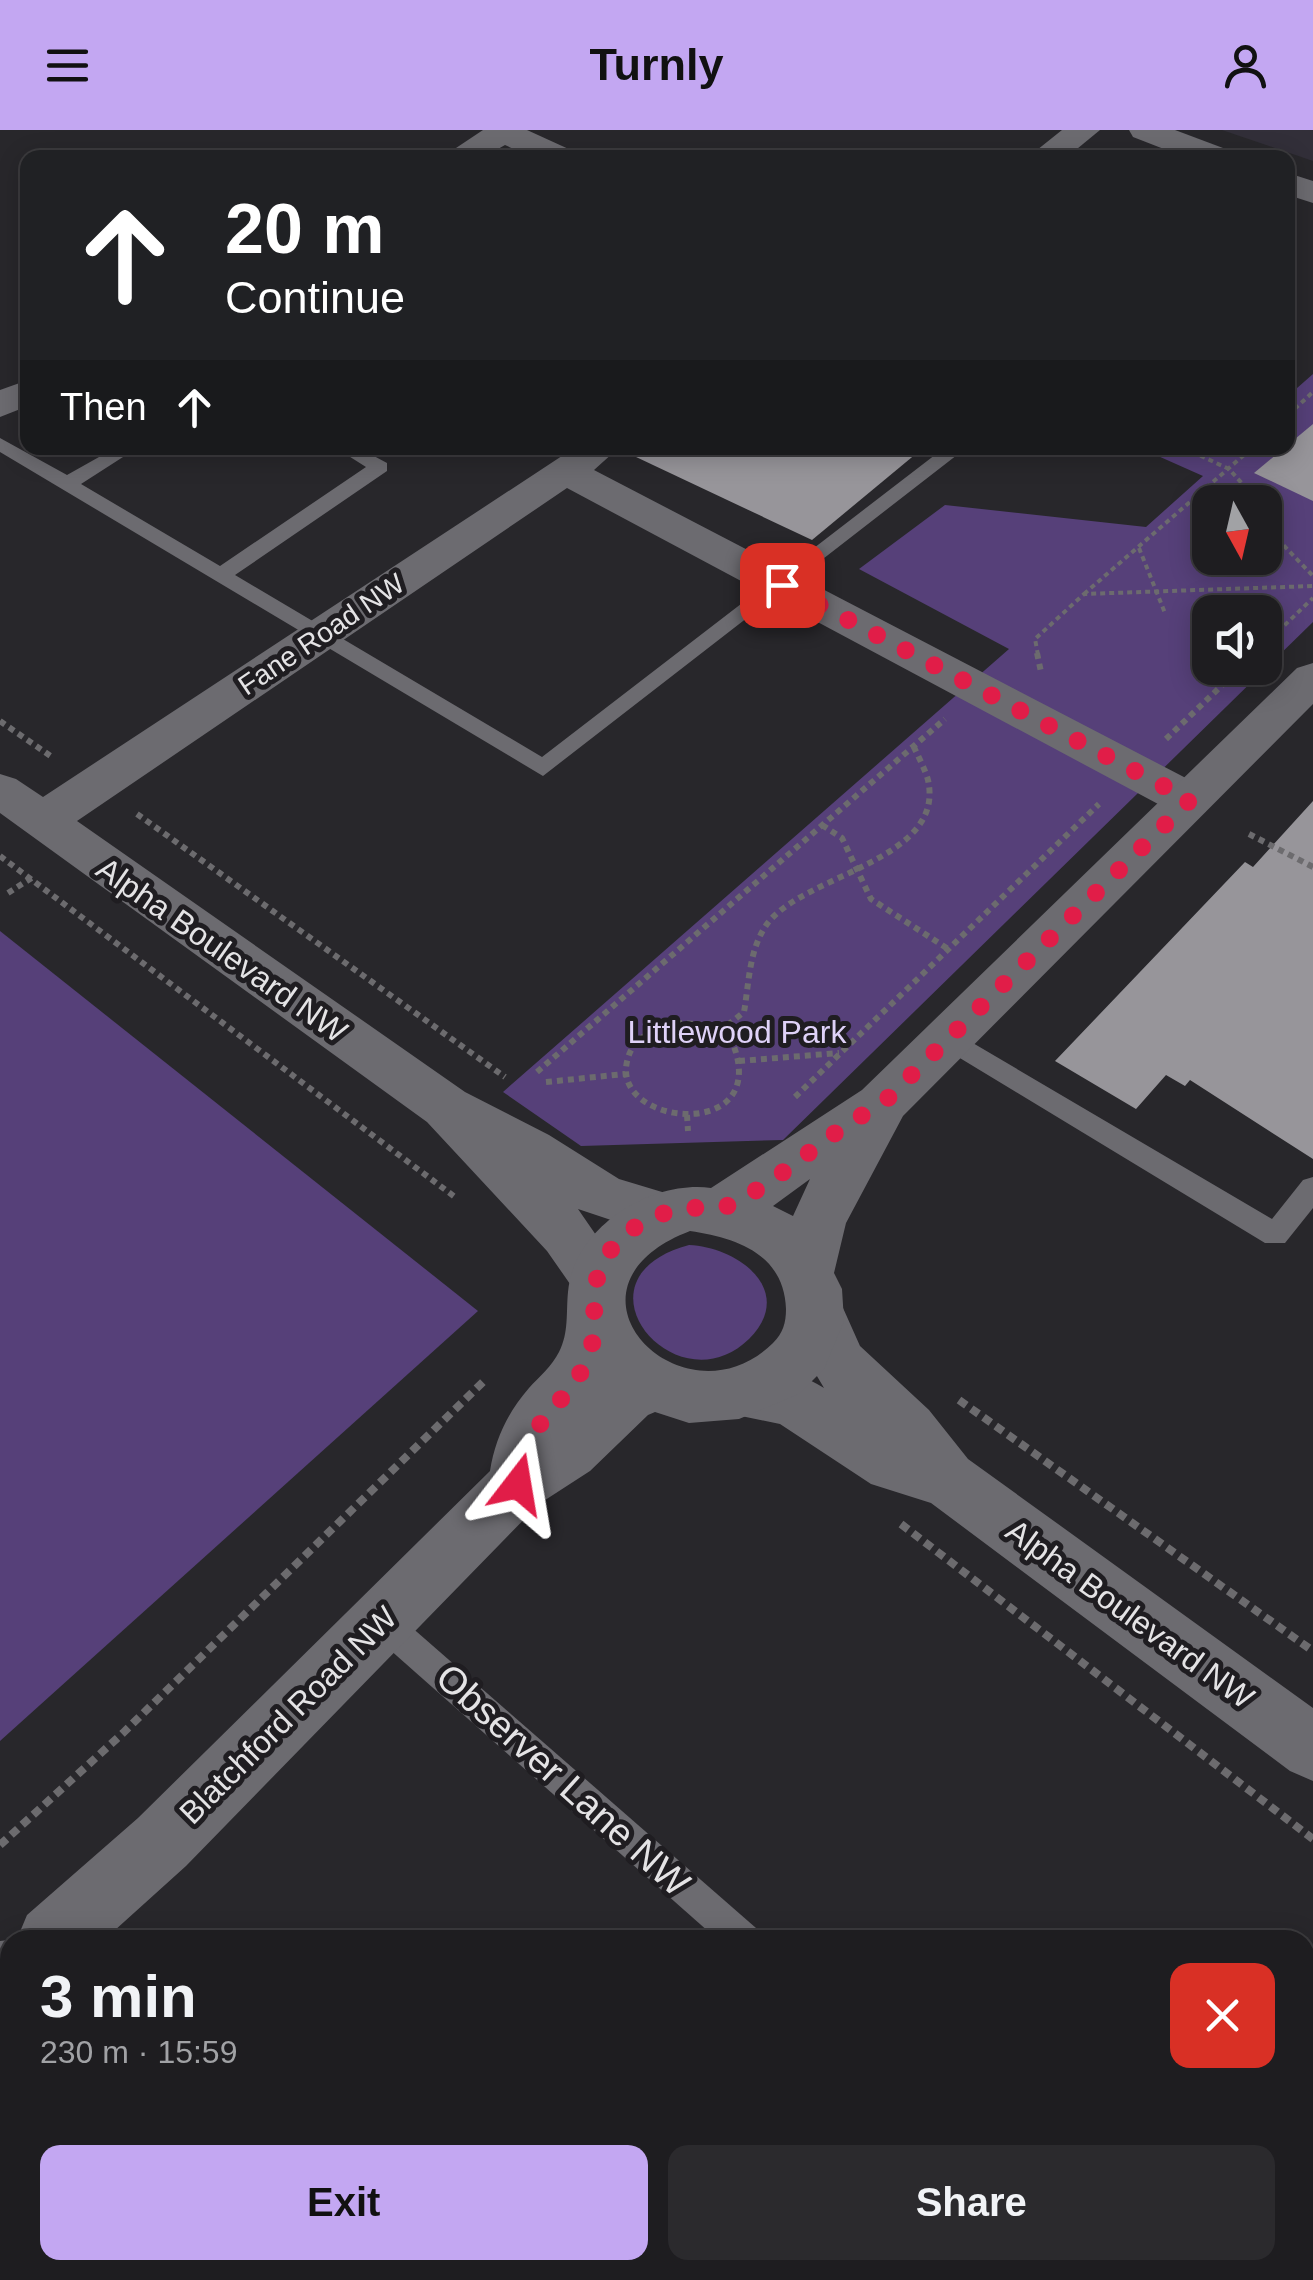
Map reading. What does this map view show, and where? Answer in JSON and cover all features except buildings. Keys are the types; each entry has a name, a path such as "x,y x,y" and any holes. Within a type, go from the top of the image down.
{"street":[{"path":"1055,150 1084,130"},
{"path":"470,150 502,131 544,150"},
{"path":"1151,131 1198,150"},
{"path":"583,459 782,585 1190,800"},
{"name":"Fane Road NW","path":"42,821 583,459"},
{"path":"722,1209 762,1186 845,1123 881,1105 1313,678"},
{"name":"Alpha Boulevard NW","path":"0,790 446,1107 530,1150 603,1198 662,1214"},
{"path":"596,1298 616,1360 653,1386 695,1397 738,1393 759,1386 792,1362 804,1346 820,1214 840,1176 871,1135 881,1105"},
{"name":"Alpha Boulevard NW","path":"446,1107 567,1236 596,1298"},
{"path":"518,1484 522,1452 536,1424 568,1390 592,1352 596,1298 618,1241 662,1214 722,1209 767,1224 790,1244 812,1288"},
{"name":"Alpha Boulevard NW","path":"812,1288 824,1343 843,1372 909,1430 947,1479 1313,1748"},
{"name":"Blatchford Road NW","path":"63,1930 162,1842 518,1484 569,1452 628,1396 653,1386"},
{"name":"Alpha Boulevard NW","path":"738,1393 790,1399 892,1465 947,1479"}],"lane":[{"path":"0,444 543,768 947,455"},
{"path":"66,484 116,455"},
{"path":"221,576 380,467 358,455"},
{"path":"948,1039 1275,1235 1313,1188"},
{"name":"Observer Lane NW","path":"382,1622 733,1930"}],"path":[{"path":"1199,455 1228,468 1243,485"},
{"path":"1210,485 1244,455"},
{"path":"1042,678 1035,640 1192,502"},
{"path":"1282,544 1313,576"},
{"path":"1139,548 1165,613"},
{"path":"1084,594 1313,586"},
{"path":"1282,628 1313,598"},
{"path":"1155,750 1222,685"},
{"path":"537,1072 954,712"},
{"path":"719,1032 744,1012 754,944 776,913 856,866 894,850 918,833 932,802 928,771 913,745"},
{"path":"788,1103 1109,794"},
{"path":"822,825 842,838 871,899 948,949"},
{"path":"1249,834 1313,867"},
{"path":"676,1023 719,1032 733,1044 738,1061 742,1074 737,1090 725,1103 688,1115 670,1114 639,1099 625,1074 627,1055 638,1040 655,1028 676,1023"},
{"path":"738,1061 840,1053"},
{"path":"546,1082 625,1074"},
{"path":"688,1115 688,1131"},
{"path":"0,1845 123,1733 485,1380"}],"shaded area":[{"path":"1222,130 1313,130 1313,161 1295,155 1295,150 1281,150"}],"green space":[{"name":"Littlewood Park","path":"1313,374 1313,622 1282,652 1282,595 1192,595 1192,685 1249,685 783,1140 581,1146 503,1092 1009,649 859,569 945,505 1146,527 1192,486 1192,575 1282,575 1282,485 1193,485 1203,476 1156,455 1295,455 1295,390"},
{"path":"0,931 478,1311 0,1741"},
{"path":"689,1245 726,1254 742,1263 764,1289 767,1304 762,1321 749,1339 720,1357 691,1359 665,1349 645,1331 634,1308 636,1284 653,1261"}],"route":[{"path":"518,1484 522,1452 536,1424 560,1399 592,1352 597,1278 618,1241 638,1225 662,1214 689,1208 722,1209 791,1166 845,1123 881,1105 1190,800 782,585"}]}
